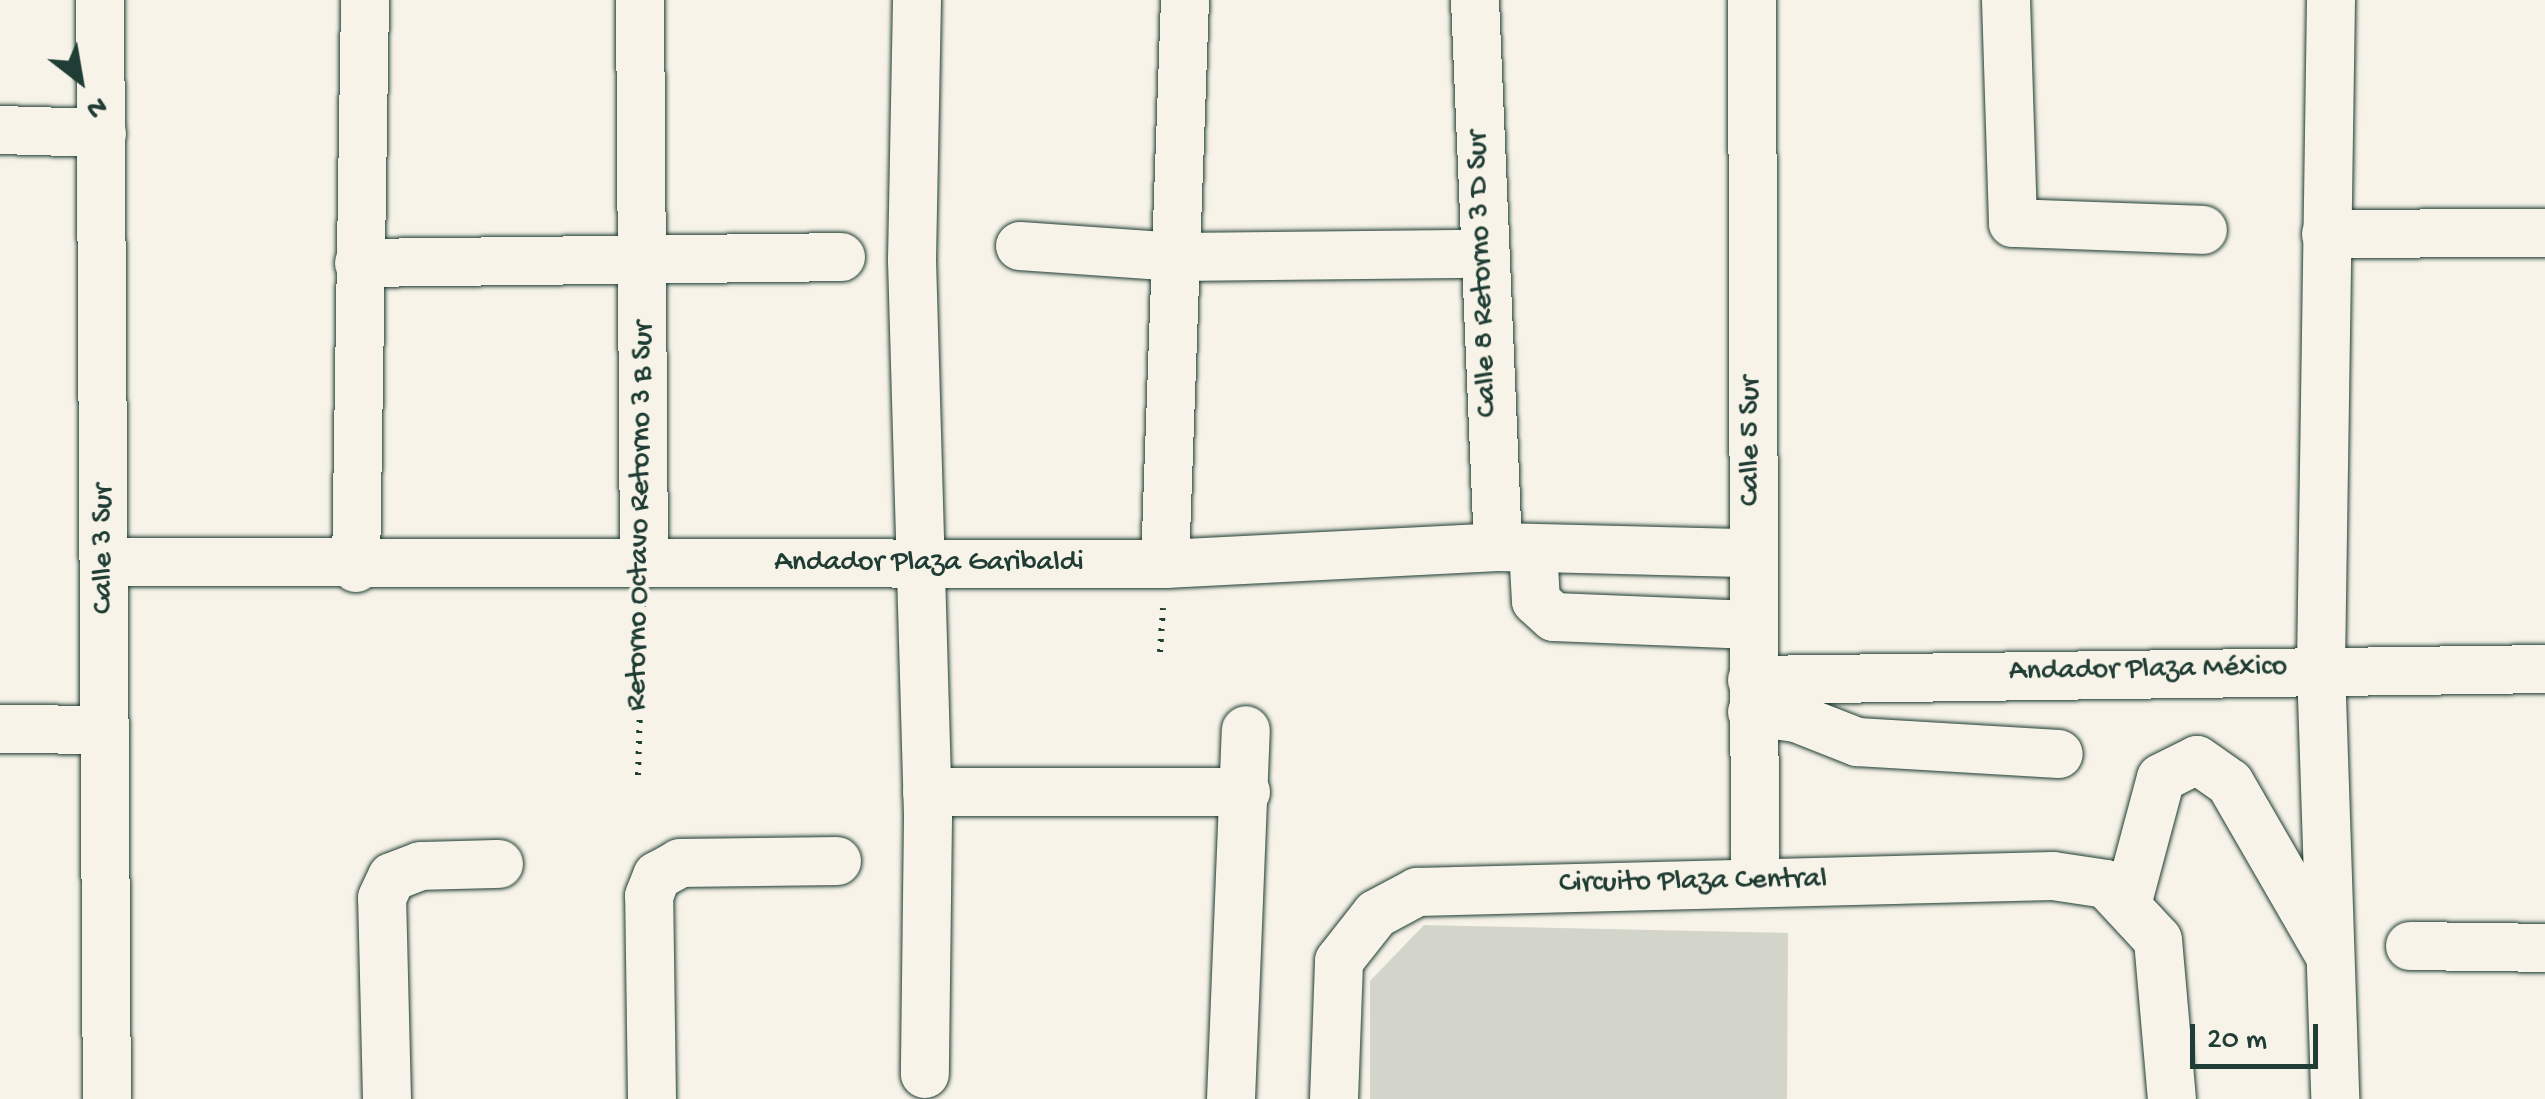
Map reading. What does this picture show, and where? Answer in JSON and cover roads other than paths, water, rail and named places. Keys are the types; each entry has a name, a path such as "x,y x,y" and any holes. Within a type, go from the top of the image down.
{"street":[{"name":"Calle 3 Sur","path":"100,0 108,1099"},
{"path":"356,568 365,0"},
{"name":"Retorno Octavo Retorno 3 B Sur","path":"640,0 645,258 644,564"},
{"path":"917,0 919,564 926,792 925,1074"},
{"path":"1165,564 1185,0"},
{"name":"Calle 8 Retorno 3 D Sur","path":"1474,0 1480,254 1516,547 1536,600 1554,617 1752,625"},
{"name":"Calle 5 Sur","path":"1752,0 1754,882"},
{"path":"2006,0 2013,222 2203,230"},
{"path":"2331,0 2322,668 2335,1099"},
{"path":"0,130 102,134"},
{"path":"2326,234 2545,233"},
{"path":"1020,246 1178,257 1480,254"},
{"path":"359,263 841,257"},
{"name":"Andador Plaza Garibaldi","path":"106,562 356,568 1165,564 1516,547 1752,553"},
{"name":"Andador Plaza México","path":"1752,696 2322,668 2545,669"},
{"path":"1752,696 1857,742 2059,754"},
{"path":"0,729 105,730"},
{"path":"1231,1099 1246,730"},
{"path":"2172,1099 2163,958 2117,893 2161,778 2197,760 2230,783 2331,958"},
{"path":"926,792 1246,792"},
{"path":"652,1099 648,896 656,876 680,862 837,862"},
{"path":"387,1099 382,898 392,877 421,866 499,864"},
{"name":"Circuito Plaza Central","path":"1334,1099 1332,990 1357,935 1418,892 2053,876 2117,893"},
{"path":"2410,946 2545,948"}]}
